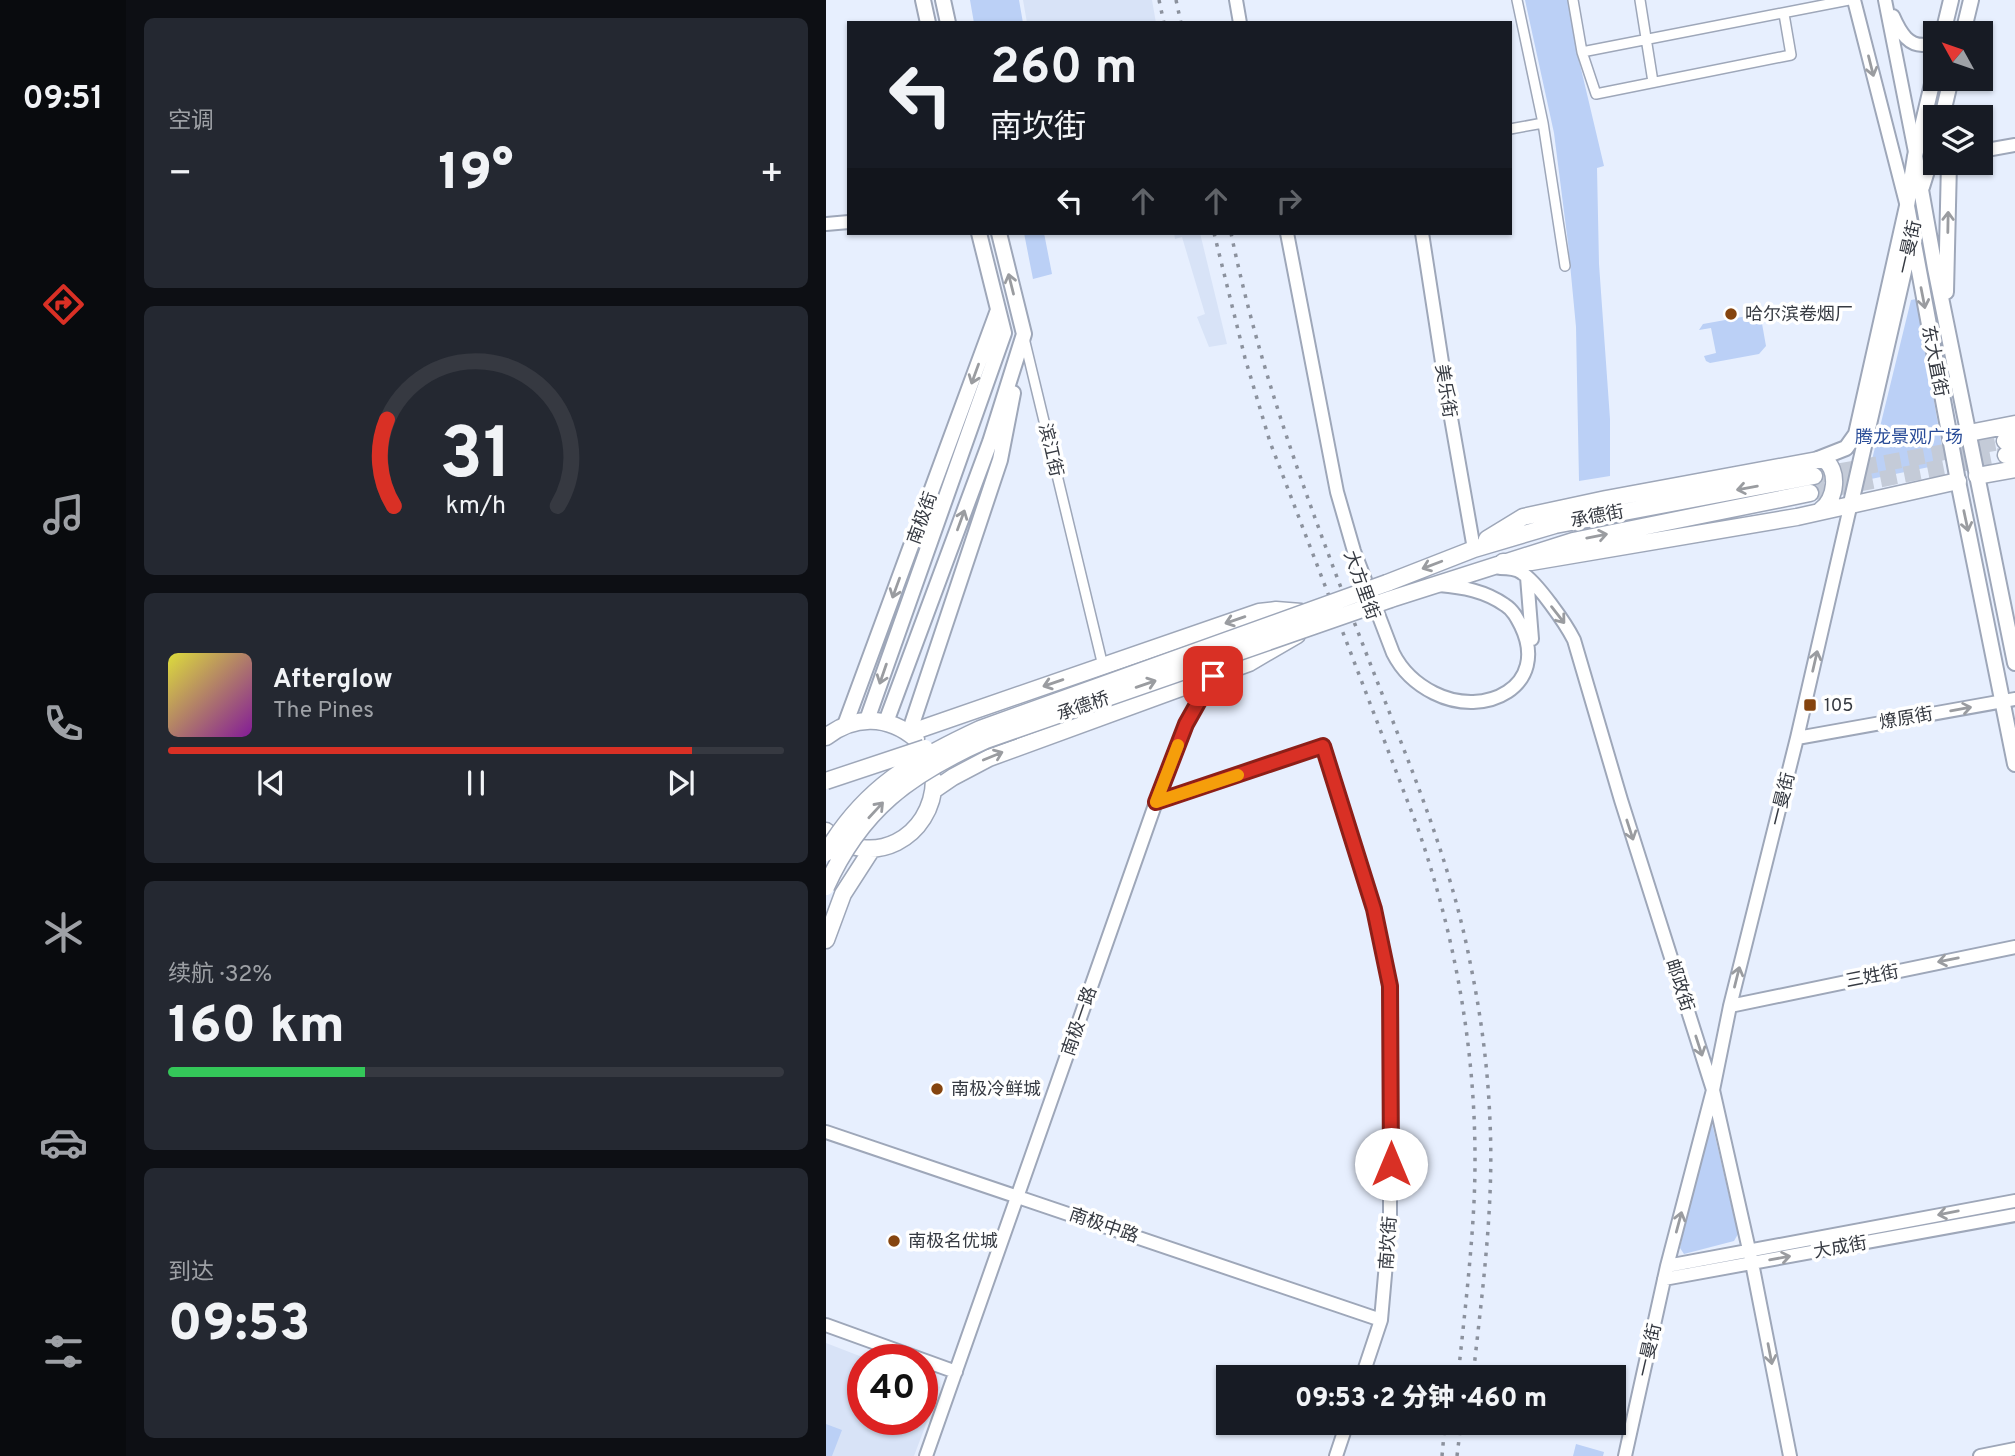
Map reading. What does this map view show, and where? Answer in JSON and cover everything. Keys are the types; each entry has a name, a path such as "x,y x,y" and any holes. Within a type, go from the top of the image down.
{"highway":[{"path":"1969,433 2015,424"},
{"path":"1977,476 2011,451"},
{"path":"1474,549 1523,517 1818,459 1827,461 1833,478 1830,501 1821,510"},
{"name":"承德街","path":"1387,583 1474,549 1555,525 1814,476"},
{"path":"1503,562 1527,570 1797,517 1958,481"},
{"name":"承德街","path":"1391,599 1573,541 1810,493"},
{"name":"承德桥","path":"826,887 845,851 869,818 899,788 935,764 986,740 1305,620 1387,583"},
{"name":"承德桥","path":"826,853 840,829 890,777 914,761 980,729 1305,620 1391,599"},
{"path":"909,733 1259,612 1276,610 1305,620 1268,653 1213,676 989,758 934,790"},
{"path":"826,737 845,725 867,720 886,722 917,740 929,758 934,779 929,810 918,828 892,845 872,849 844,844 826,831"},
{"path":"826,781 980,729"},
{"path":"826,940 843,894 872,849"}],"main road":[{"path":"923,0 928,21"},
{"path":"943,0 948,21"},
{"path":"1966,21 1971,0"},
{"path":"1946,21 1950,3"},
{"name":"一曼街","path":"1818,459 1846,448 1856,434 1930,91"},
{"name":"东大直街","path":"1915,156 2015,663"},
{"name":"一曼街","path":"1851,503 1927,175"},
{"path":"1945,314 1949,175"},
{"name":"东大直街","path":"1907,206 1958,481 2009,700 2015,764"},
{"path":"979,235 998,310"},
{"name":"滨江街","path":"999,235 1024,334"},
{"name":"南极街","path":"867,720 1004,333 998,310"},
{"name":"南极街","path":"845,725 998,310"},
{"path":"886,722 990,442 1024,334"},
{"path":"909,733 1000,460 1011,406 1017,354"}],"street":[{"path":"1236,0 1240,21"},
{"path":"1243,0 1247,21"},
{"path":"1517,0 1543,123 1565,266"},
{"path":"1573,0 1581,52 1595,94 1791,55 1784,14"},
{"path":"1640,0 1653,82"},
{"path":"1581,52 1849,0"},
{"name":"东大直街","path":"1854,0 1907,206"},
{"path":"1886,0 1900,32 1907,40 1923,46"},
{"name":"东大直街","path":"1886,0 1915,156"},
{"path":"1942,21 1950,3"},
{"path":"1512,130 1543,123"},
{"path":"1993,149 2015,145"},
{"path":"1915,156 1923,158"},
{"path":"826,225 847,222"},
{"name":"大方里街","path":"1281,235 1325,459 1350,556 1386,650 1398,671 1419,692 1458,708 1488,708 1506,700 1526,678 1533,654 1527,570"},
{"name":"大方里街","path":"1287,235 1337,492 1354,551 1398,663 1415,682 1451,701 1475,703 1498,698 1512,687 1524,670 1528,650 1527,638 1520,622 1507,606 1492,597 1465,588 1433,584"},
{"name":"美乐街","path":"1422,235 1474,549"},
{"name":"滨江街","path":"1024,334 1102,666"},
{"name":"一曼街","path":"1625,1456 1666,1272 1713,1090 1730,1006 1797,738 1851,503"},
{"path":"1486,568 1522,572 1527,570"},
{"name":"邮政街","path":"1527,570 1574,640 1621,800 1713,1090 1751,1257 1790,1456"},
{"name":"南极一路","path":"926,1456 1156,802 1186,724 1213,676"},
{"name":"燎原街","path":"1797,738 2009,700"},
{"name":"南坎街","path":"1156,802 1323,746 1374,909 1390,986 1391,1189 1381,1320 1367,1365"},
{"name":"三姓街","path":"1730,1006 2015,947"},
{"name":"南极中路","path":"826,1132 1381,1320"},
{"name":"大成街","path":"1751,1257 2015,1201"},
{"name":"大成街","path":"1666,1272 2015,1215"},
{"path":"826,1325 956,1371"},
{"path":"1336,1456 1343,1435"},
{"path":"1980,1456 2015,1449"}],"shaded area":[{"path":"1023,0 1152,0 1156,21 1027,21"},
{"path":"1174,235 1200,235 1227,344 1209,347 1197,317 1205,314 1182,237 1175,239"},
{"path":"826,1343 847,1351 847,1435 922,1435 914,1456 826,1456"}],"green space":[{"path":"970,0 1019,0 1023,21 974,21"},
{"path":"1525,0 1568,0 1604,166 1597,168 1599,264 1610,419 1610,476 1579,481 1576,327 1568,243 1554,133"},
{"path":"1024,235 1044,235 1052,274 1033,279"},
{"name":"腾龙景观广场","path":"1916,299 1944,458 1939,465 1871,479 1868,476 1911,300"},
{"path":"1753,315 1761,318 1766,346 1759,354 1710,363 1706,361 1704,356 1716,353 1711,328 1699,330 1703,324"},
{"path":"1712,1123 1738,1234 1734,1241 1684,1254 1680,1248 1707,1124"},
{"path":"826,1424 842,1430 832,1456 826,1456"},
{"path":"1576,1444 1604,1452 1603,1456 1573,1456"}],"tunnel":[{"path":"1814,476 2005,441"},
{"path":"1810,493 2006,455"}],"railway":[{"path":"1159,0 1164,21"},
{"path":"1176,0 1181,21"},
{"path":"1214,235 1245,358 1270,442 1417,826 1432,871 1455,964 1470,1059 1475,1154 1471,1246 1459,1365"},
{"path":"1231,235 1274,398 1329,557 1427,810 1462,923 1481,1022 1491,1154 1486,1250 1474,1365"},
{"path":"1442,1456 1444,1435"},
{"path":"1457,1456 1460,1435"}],"slow traffic":[{"path":"1178,745 1156,802 1238,775"}],"place":[{"name":"哈尔滨卷烟厂","path":"1731,314"},
{"name":"105","path":"1810,705"},
{"name":"南极冷鲜城","path":"937,1089"},
{"name":"南极名优城","path":"894,1241"}],"route":[{"path":"1213,676 1186,724 1156,802 1323,746 1374,909 1390,986 1391,1164"}]}
